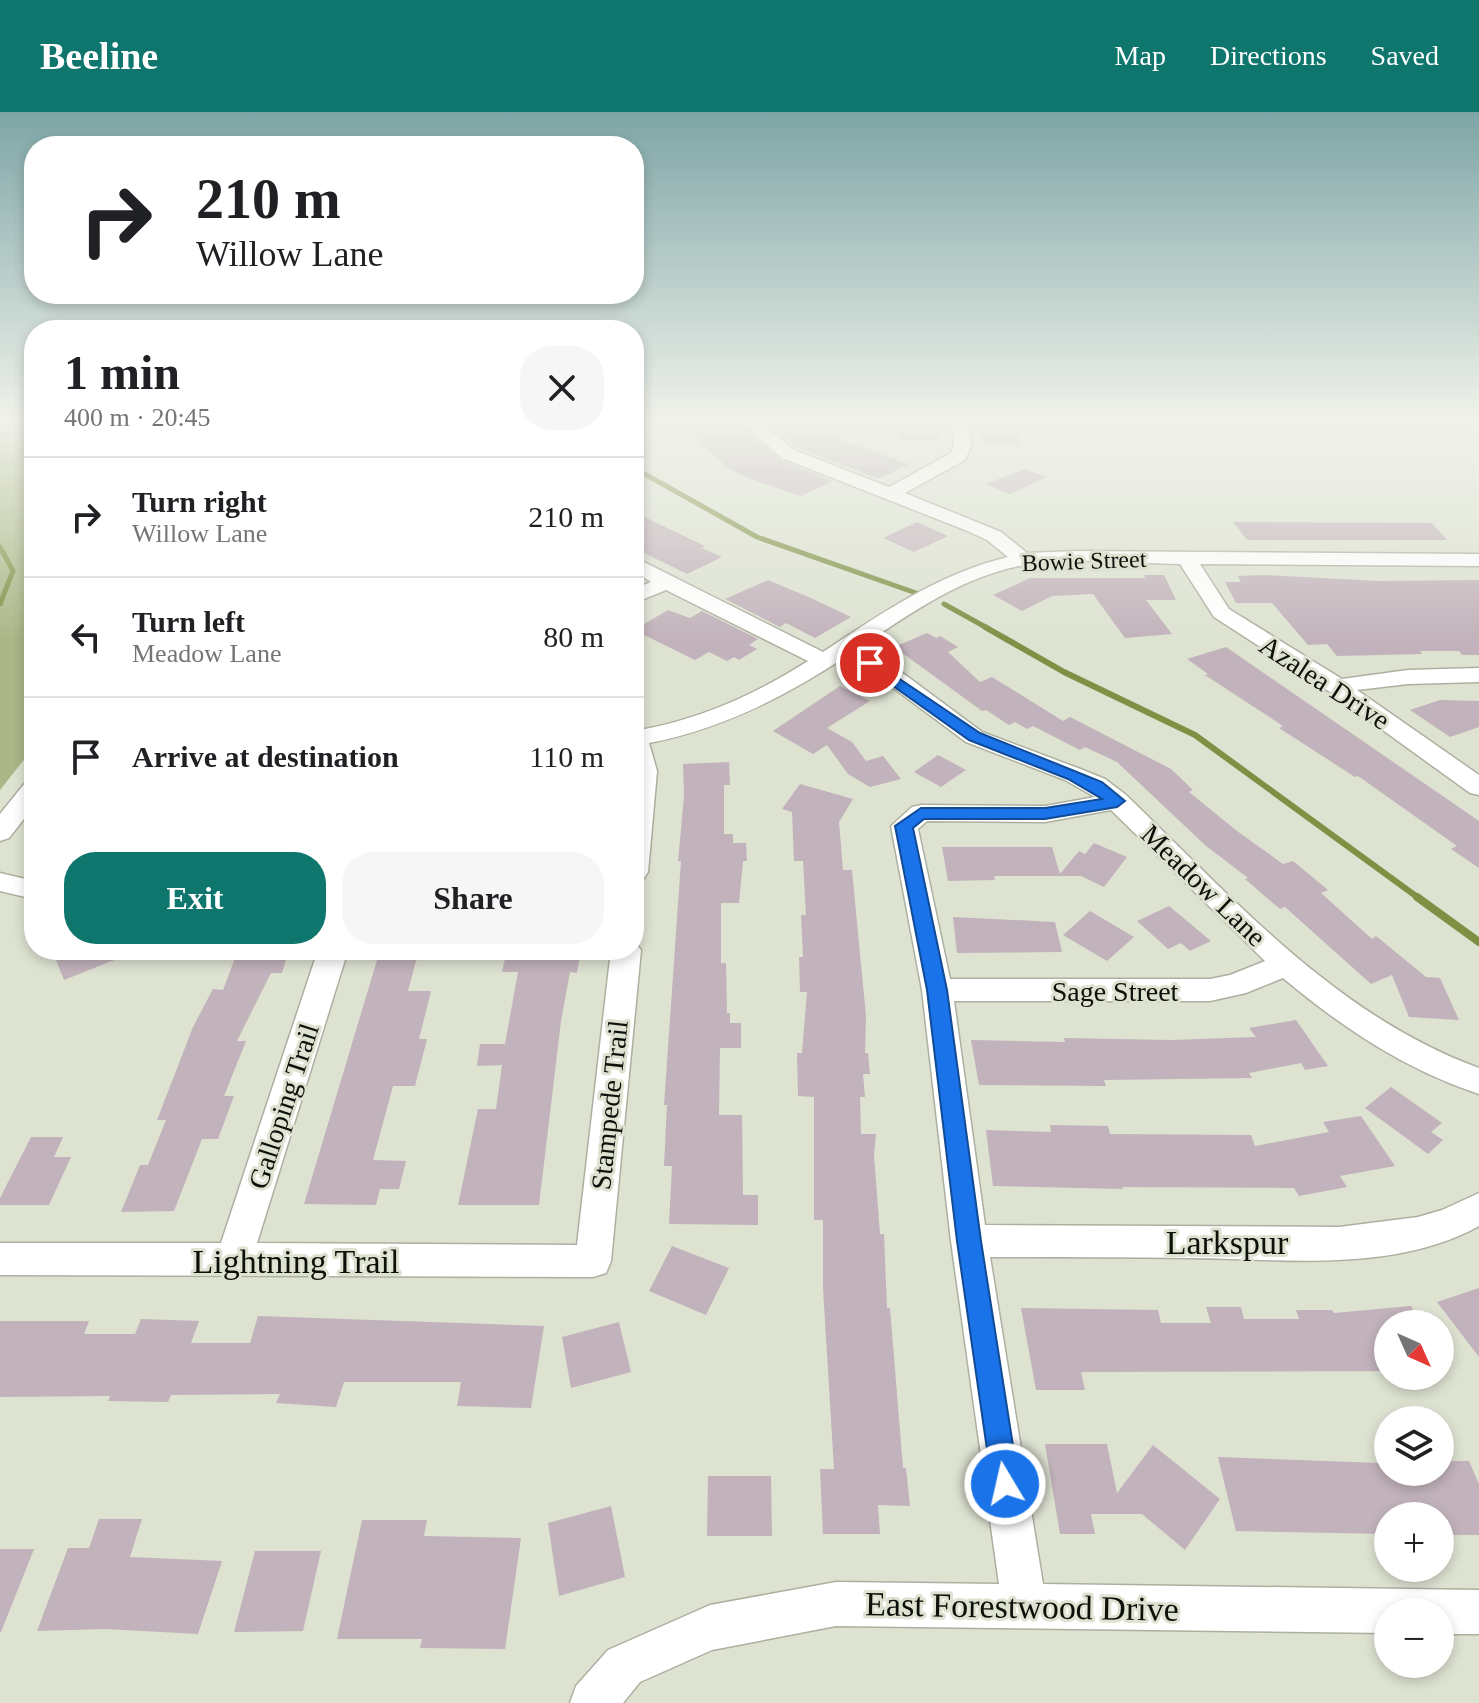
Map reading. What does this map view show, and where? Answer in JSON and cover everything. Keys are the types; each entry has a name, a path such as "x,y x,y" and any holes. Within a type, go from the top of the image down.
{"street":[{"path":"893,495 994,536 1023,560"},
{"name":"Bowie Street","path":"644,736 706,719 774,691 918,600 958,581 1023,560 1076,557 1479,560"},
{"name":"Azalea Drive","path":"1188,560 1221,613 1338,687 1479,787"},
{"name":"Meadow Lane","path":"644,569 667,582 896,679 974,737 1085,780 1117,801 1287,964 1345,1010 1401,1048 1479,1081"},
{"path":"644,592 667,582"},
{"path":"1338,687 1376,678 1479,675"},
{"path":"1024,1606 969,1241 937,990 904,826 921,813 1045,814 1117,801"},
{"path":"0,832 24,802"},
{"path":"0,882 24,888"},
{"name":"Galloping Trail","path":"233,1261 330,960"},
{"name":"Stampede Trail","path":"593,1261 625,960"},
{"name":"Sage Street","path":"937,990 1210,990 1235,985 1287,964"},
{"name":"Larkspur","path":"969,1241 1335,1243 1427,1232 1467,1217 1479,1208"},
{"name":"Lightning Trail","path":"0,1259 593,1261"},
{"name":"East Forestwood Drive","path":"593,1703 624,1666 710,1628 836,1604 1479,1612"}],"green space":[{"path":"0,495 24,495 24,760 0,790"}],"building":[{"path":"644,517 722,557 687,574 644,553"},
{"path":"917,522 948,536 914,552 883,538"},
{"path":"1233,522 1432,523 1447,540 1247,540"},
{"path":"1144,575 1164,575 1176,600 1146,600 1172,634 1125,638 1093,594 1052,596 1022,611 993,595 1030,578 1145,578"},
{"path":"1238,576 1379,581 1479,580 1479,655 1462,655 1459,651 1420,651 1422,654 1337,656 1327,644 1308,645 1272,603 1236,603 1225,582 1241,582"},
{"path":"768,580 851,617 815,638 786,623 780,627 725,599"},
{"path":"668,610 690,618 702,611 758,639 749,645 757,649 739,660 734,657 727,661 709,652 695,660 644,635 644,624"},
{"path":"927,633 936,638 940,636 958,647 948,652 980,682 992,677 1063,721 1070,717 1171,769 1193,790 1189,792 1237,831 1283,864 1293,861 1328,890 1321,893 1372,939 1376,936 1426,977 1440,978 1459,1020 1409,1017 1392,975 1371,984 1285,907 1280,909 1245,879 1248,878 1205,845 1117,762 1085,747 1080,750 1033,726 1027,729 1015,722 1009,725 986,710 982,711 894,647"},
{"path":"1226,647 1479,821 1479,868 1451,849 1457,846 1358,776 1355,777 1279,728 1283,726 1205,675 1208,674 1187,659"},
{"path":"840,686 870,701 827,728 852,742 866,761 883,756 901,779 870,787 848,774 827,745 813,754 773,731"},
{"path":"1440,700 1479,701 1479,727 1450,737 1410,710"},
{"path":"938,755 966,770 941,787 914,772"},
{"path":"729,762 730,785 724,785 724,834 733,834 733,843 746,843 747,861 743,861 739,903 721,903 721,963 726,963 727,1013 730,1013 730,1023 741,1023 741,1048 720,1048 719,1115 742,1115 743,1195 758,1195 758,1225 669,1224 672,1166 664,1166 667,1105 664,1105 681,861 678,861 684,796 683,764"},
{"path":"800,784 853,799 839,822 843,870 852,870 866,1016 865,1053 868,1053 870,1074 863,1074 865,1097 860,1097 861,1134 876,1134 874,1155 880,1234 884,1234 887,1308 890,1308 903,1468 906,1468 910,1506 878,1505 880,1534 823,1534 820,1469 834,1469 823,1288 823,1220 814,1220 814,1097 798,1096 797,1053 802,1053 807,992 800,992 799,957 803,957 801,915 806,915 803,861 794,861 792,812 782,809"},
{"path":"1094,843 1127,857 1104,887 1081,876 994,876 995,880 948,881 942,847 1052,847 1060,874 1079,851 1085,854"},
{"path":"1169,906 1211,941 1190,951 1181,943 1168,949 1137,921"},
{"path":"1090,911 1134,937 1107,961 1063,935"},
{"path":"953,917 1055,922 1062,952 957,953"},
{"path":"56,960 114,960 64,980"},
{"path":"234,960 286,960 282,973 271,973 237,1041 246,1041 224,1096 234,1096 218,1139 202,1139 174,1211 121,1212 140,1165 148,1165 166,1120 157,1120 193,1027 213,989 223,990"},
{"path":"377,960 416,960 408,991 431,991 419,1039 427,1039 415,1086 393,1086 373,1160 406,1161 399,1189 380,1189 376,1205 304,1204"},
{"path":"505,960 579,960 577,973 570,972 561,1021 539,1205 458,1205 478,1109 496,1109 502,1065 477,1066 480,1044 505,1044 518,972 502,972"},
{"path":"1296,1020 1328,1066 1305,1070 1301,1063 1249,1073 1252,1078 1104,1080 1106,1086 979,1085 971,1040 1065,1042 1064,1038 1171,1040 1256,1037 1249,1028"},
{"path":"1391,1087 1442,1123 1431,1132 1443,1140 1428,1154 1365,1108"},
{"path":"1361,1116 1395,1166 1340,1176 1347,1187 1299,1196 1294,1188 993,1186 986,1130 1051,1132 1050,1125 1108,1126 1110,1134 1251,1135 1255,1146 1329,1132 1323,1122"},
{"path":"31,1137 63,1137 54,1157 71,1157 49,1205 0,1205 0,1198"},
{"path":"672,1246 729,1268 706,1315 649,1291"},
{"path":"1479,1288 1479,1357 1454,1324 1454,1310 1443,1310 1437,1302"},
{"path":"1411,1306 1413,1310 1374,1310 1374,1371 1081,1372 1085,1390 1036,1390 1021,1308 1158,1310 1161,1323 1211,1323 1206,1307 1241,1307 1244,1319 1299,1319 1296,1310 1332,1310 1334,1313"},
{"path":"258,1316 544,1326 531,1408 457,1406 461,1382 344,1382 336,1407 276,1403 280,1394 171,1395 168,1402 108,1401 110,1396 0,1397 0,1321 89,1321 84,1334 135,1334 141,1319 199,1321 191,1343 250,1343"},
{"path":"619,1322 631,1372 571,1388 562,1337"},
{"path":"1045,1444 1107,1444 1117,1493 1153,1445 1220,1499 1185,1550 1142,1514 1091,1514 1095,1534 1060,1534"},
{"path":"1218,1457 1374,1463 1374,1486 1454,1486 1454,1461 1469,1461 1479,1484 1479,1535 1454,1535 1454,1502 1374,1502 1374,1534 1236,1531"},
{"path":"708,1476 771,1476 772,1536 707,1536"},
{"path":"611,1506 625,1577 559,1596 548,1523"},
{"path":"99,1519 142,1519 130,1557 222,1561 198,1634 105,1629 37,1631 68,1548 89,1548"},
{"path":"362,1520 427,1520 424,1536 521,1538 505,1649 420,1648 422,1639 337,1639"},
{"path":"0,1549 34,1549 1,1632 0,1632"},
{"path":"255,1551 321,1551 303,1631 234,1632"}],"waterway":[{"path":"683,495 757,537 916,593"},
{"path":"0,547 13,571 0,604"},
{"path":"944,604 989,629"},
{"path":"985,627 1064,672 1195,735 1420,899"},
{"path":"1417,897 1479,942"}],"route":[{"path":"870,663 974,737 1074,775 1096,785 1117,801 1045,814 921,813 904,826 937,990 969,1241 1005,1484"}]}
